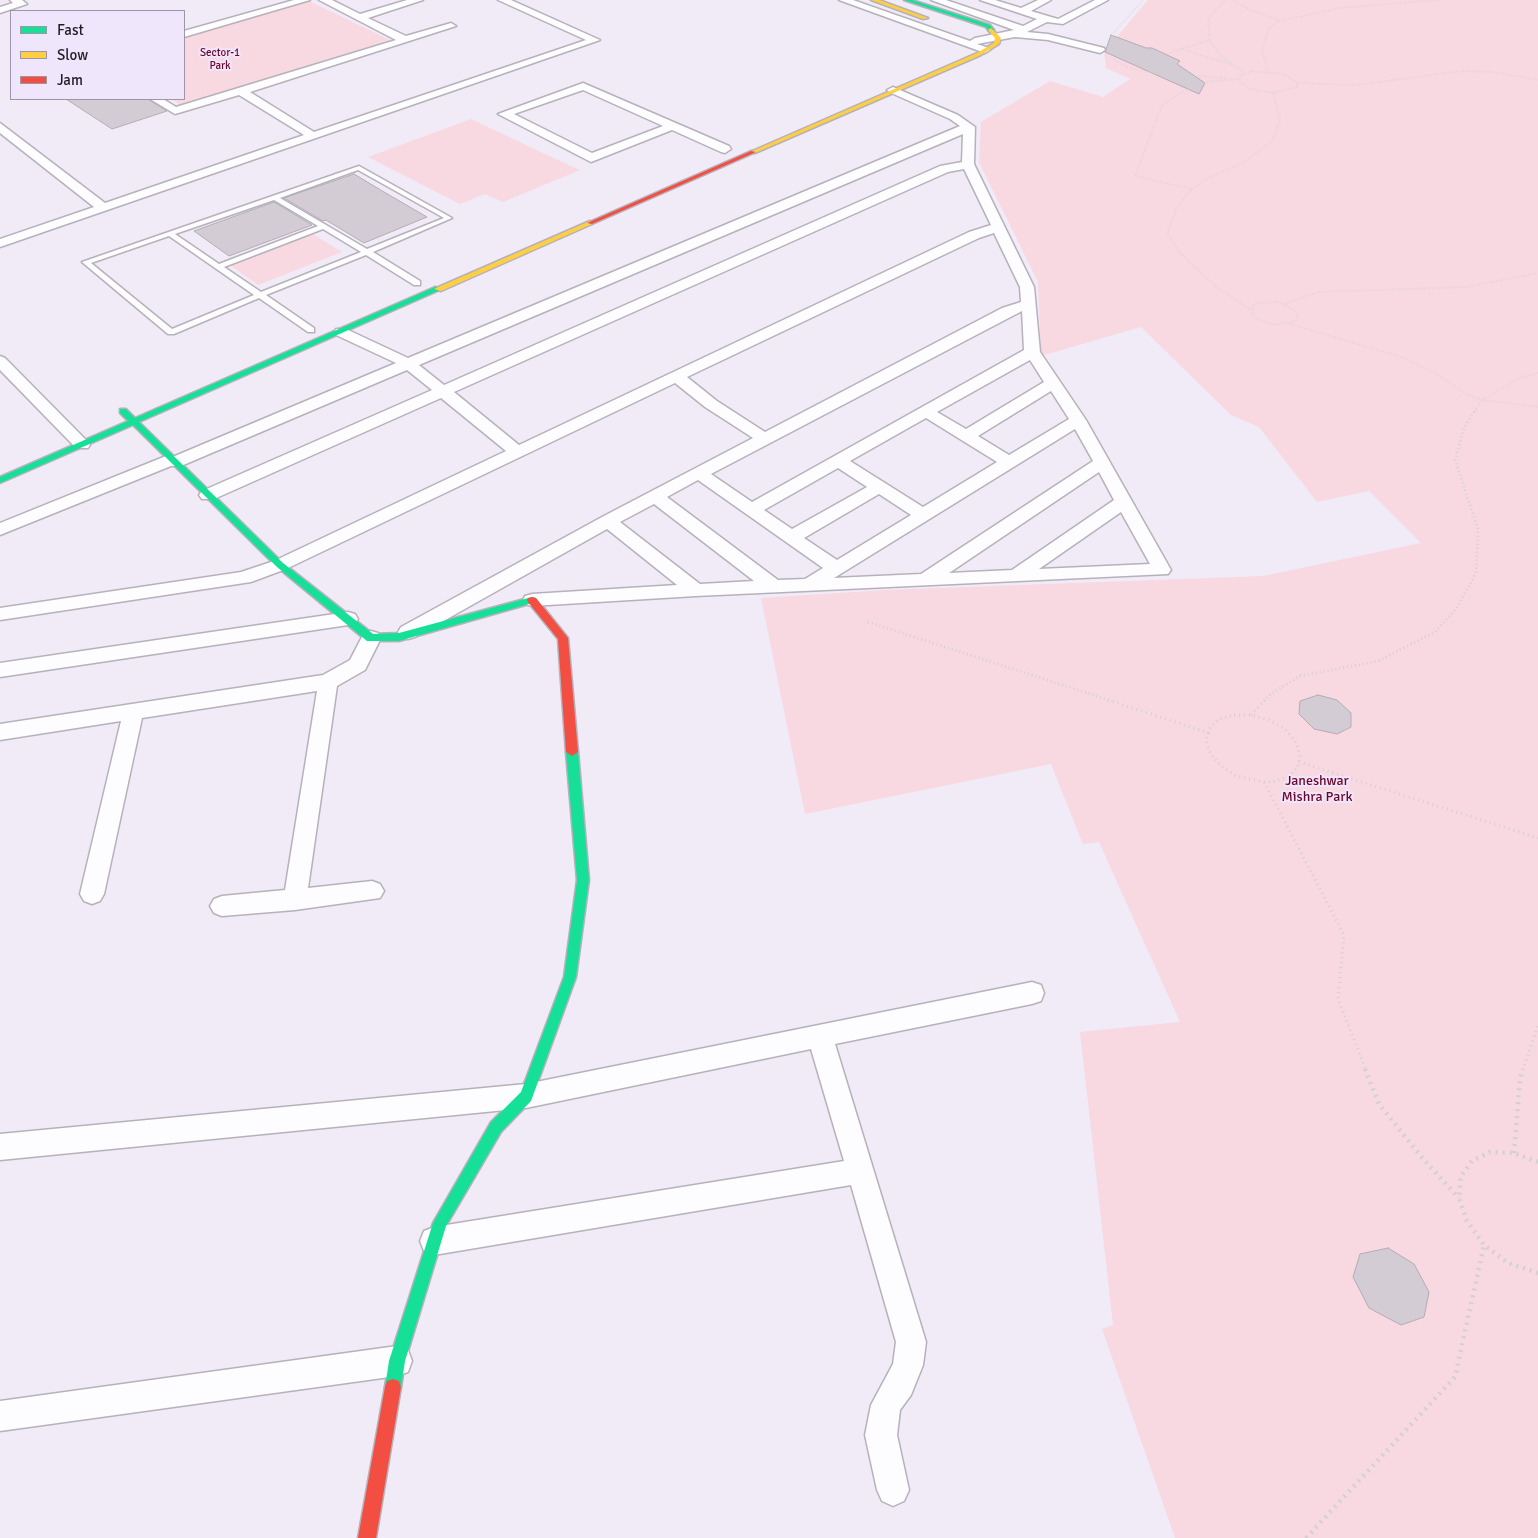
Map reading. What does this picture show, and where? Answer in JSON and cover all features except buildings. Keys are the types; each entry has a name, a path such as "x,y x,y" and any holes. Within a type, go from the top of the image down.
{"street":[{"path":"0,10 22,4 15,0"},
{"path":"185,34 305,0"},
{"path":"324,0 405,40"},
{"path":"360,18 418,0"},
{"path":"0,243 595,40 503,0"},
{"path":"844,0 970,42 985,50"},
{"path":"874,0 963,32 970,42"},
{"path":"907,0 988,26 998,38"},
{"path":"936,0 1019,32 1100,50"},
{"path":"985,0 1020,12 1059,22 1103,0"},
{"path":"1020,12 1046,0"},
{"path":"0,480 74,436 135,422 341,332 889,86 956,52 970,42 998,38 1019,32 1046,19"},
{"path":"158,100 175,111 452,26"},
{"path":"889,86 985,50 996,44 998,38"},
{"path":"672,126 591,158 504,114 583,86 672,126 729,148"},
{"path":"889,86 954,117 969,127"},
{"path":"241,91 313,136"},
{"path":"0,127 104,208"},
{"path":"123,411 280,565 372,638 399,637 532,600 696,590 1162,570 1100,463 1078,420 1032,352 1026,305 1027,287 968,164 969,127"},
{"path":"0,529 174,461 409,364 969,127"},
{"path":"709,156 729,148"},
{"path":"208,495 944,169 968,164"},
{"path":"0,614 244,578 280,565 974,235 998,227"},
{"path":"399,637 655,496 1008,311 1026,305"},
{"path":"341,332 409,364 518,452"},
{"path":"752,509 1032,352"},
{"path":"0,361 74,436"},
{"path":"676,376 712,404 765,439"},
{"path":"966,436 1053,383"},
{"path":"925,411 1009,462"},
{"path":"808,586 1078,420"},
{"path":"839,461 923,515"},
{"path":"924,581 1100,463"},
{"path":"700,473 836,568"},
{"path":"792,537 879,487"},
{"path":"655,496 774,587"},
{"path":"1015,577 1123,502"},
{"path":"608,521 696,590"},
{"path":"367,1538 397,1362 440,1223 496,1127 526,1096 570,977 583,880 563,638 532,600"},
{"path":"0,670 348,619"},
{"path":"0,732 328,682 358,666 372,638"},
{"path":"295,900 328,682"},
{"path":"92,894 133,712"},
{"path":"222,906 372,891"},
{"path":"0,1146 526,1096 1032,993"},
{"path":"820,1036 911,1342 905,1371 900,1384 886,1405 881,1435 893,1490"},
{"path":"434,1241 840,1175 861,1169"},
{"path":"0,1416 397,1362"}],"lane":[{"path":"359,168 449,218 171,332 86,262 170,233 359,168"},
{"path":"274,197 417,283"},
{"path":"220,266 323,226"},
{"path":"170,233 311,330"}],"path":[{"path":"1143,0 1100,50 1115,61 1130,68 1154,73 1239,79"},
{"path":"1225,0 1211,15 1208,23 1210,40 1220,55 1244,73 1268,71 1284,74 1297,82 1356,84 1461,71 1494,72 1538,80"},
{"path":"1232,0 1250,10 1279,21"},
{"path":"1268,71 1262,50 1268,28 1279,21 1340,8 1440,0"},
{"path":"1169,53 1210,40"},
{"path":"1181,49 1235,66"},
{"path":"1193,189 1135,176 1162,105 1185,90 1212,81 1239,79 1244,73"},
{"path":"1239,79 1243,85 1251,89 1273,93 1292,90 1296,87 1297,82"},
{"path":"1273,93 1280,120 1272,142 1245,162 1208,178 1193,189 1176,210 1167,234 1180,253 1216,287 1251,310 1257,319 1282,325 1290,324 1404,358 1438,375 1466,394 1482,400 1538,407"},
{"path":"1251,310 1258,303 1284,304 1318,292 1467,287 1538,273"},
{"path":"1284,304 1296,312 1298,317 1290,324"},
{"path":"1251,715 1271,694 1300,676 1378,661 1435,632 1457,608 1476,573 1478,529 1455,460 1464,428 1482,400 1518,379 1538,373"},
{"path":"868,622 1208,733"},
{"path":"1234,714 1251,715 1269,720 1285,729 1296,742 1300,755 1298,767 1288,777 1273,782 1236,776 1221,766 1210,753 1206,740 1208,733 1210,728 1219,719 1234,714"},
{"path":"1299,762 1538,838"},
{"path":"1264,782 1344,935 1338,999 1379,1104 1423,1159 1459,1198"},
{"path":"1514,1153 1520,1080 1538,1025"},
{"path":"1538,1162 1514,1153 1490,1152 1472,1161 1460,1176 1459,1198 1467,1221 1484,1244 1508,1263 1538,1273"},
{"path":"1306,1538 1455,1378 1484,1244"}],"green space":[{"name":"Janeshwar Mishra Park","path":"1148,0 1538,0 1538,1538 1175,1538 1102,1329 1113,1325 1080,1032 1180,1022 1099,842 1083,844 1051,764 805,814 761,598 885,590 1263,576 1421,543 1369,491 1317,502 1259,427 1231,415 1141,327 1041,356 1038,282 979,162 981,122 1050,81 1103,97 1130,79 1106,68 1104,52"},
{"name":"Sector-1 Park","path":"309,1 390,40 180,105 173,100 185,100 185,36"},
{"path":"471,119 580,170 503,202 485,194 460,204 368,157"},
{"path":"311,233 342,252 258,285 230,265"}],"traffic: fast":[{"path":"907,0 988,26 991,30"},
{"path":"0,480 438,289"},
{"path":"123,411 280,565 371,638 399,637 532,600"},
{"path":"393,1387 397,1361 440,1223 496,1127 526,1096 570,977 583,880 572,752"}],"traffic: slow":[{"path":"874,0 925,18"},
{"path":"753,152 979,54 996,44 998,38 991,30"},
{"path":"438,289 590,223"}],"traffic: jam":[{"path":"590,223 753,152"},
{"path":"532,600 563,638 572,752"},
{"path":"367,1538 393,1387"}]}
